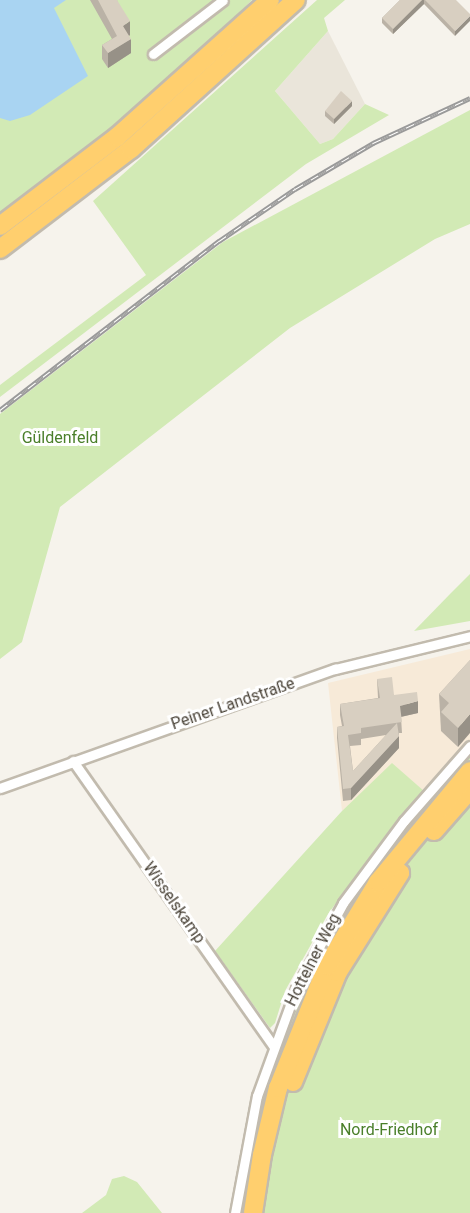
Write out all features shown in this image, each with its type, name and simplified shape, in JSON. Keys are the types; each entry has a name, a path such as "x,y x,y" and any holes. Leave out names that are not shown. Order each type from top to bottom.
{"highway":[{"path":"0,226 117,137 270,0"},
{"path":"0,249 131,149 296,0"},
{"path":"254,1213 262,1155 278,1088 327,966 378,882 470,771"},
{"path":"265,1213 291,1089 338,972 404,867 470,790"}],"street":[{"path":"153,54 223,0"},
{"name":"Peiner Landstraße","path":"0,788 335,669 470,636"},
{"name":"Hottelner Weg","path":"235,1213 245,1150 273,1046 296,989 343,903 404,821 470,746"},
{"name":"Wisselskamp","path":"73,761 273,1046"}],"shaded area":[{"path":"328,31 365,104 333,139 320,144 275,91"},
{"path":"470,649 470,740 424,791 392,764 342,811 328,683"}],"green space":[{"path":"0,0 252,0 172,83 0,217"},
{"path":"317,0 345,0 324,18 328,31 275,91 320,144 333,139 365,104 389,115 306,164 0,397 0,385 146,275 93,201"},
{"name":"Güldenfeld","path":"470,110 470,224 435,239 290,328 60,507 22,642 0,659 0,414 223,242"},
{"path":"470,574 470,621 414,631 451,593"},
{"name":"Nord-Friedhof","path":"470,750 470,1213 239,1213 262,1098 300,989 332,927 366,877 406,823"},
{"path":"392,763 424,791 400,816 328,914 285,991 275,1023 270,1028 215,951 342,811"},
{"path":"124,1176 137,1182 162,1213 82,1213 106,1195 112,1179"}],"water":[{"path":"0,0 66,0 54,8 88,76 30,115 10,121 0,118"}],"building":[{"path":"98,0 117,0 130,21 123,26 131,39 108,53 102,45 117,36"},
{"path":"400,0 422,0 393,29 382,18"},
{"path":"425,0 456,0 470,16 455,31"},
{"path":"341,91 352,101 334,119 325,111"},
{"path":"470,660 470,714 458,728 441,712 449,703 439,694"},
{"path":"392,677 394,695 417,692 418,701 400,706 402,722 361,728 361,733 348,735 353,771 397,723 399,736 351,788 343,789 337,727 344,726 340,704 380,698 377,679"}],"railway":[{"path":"0,410 219,241 295,189 373,143 470,98"}]}
